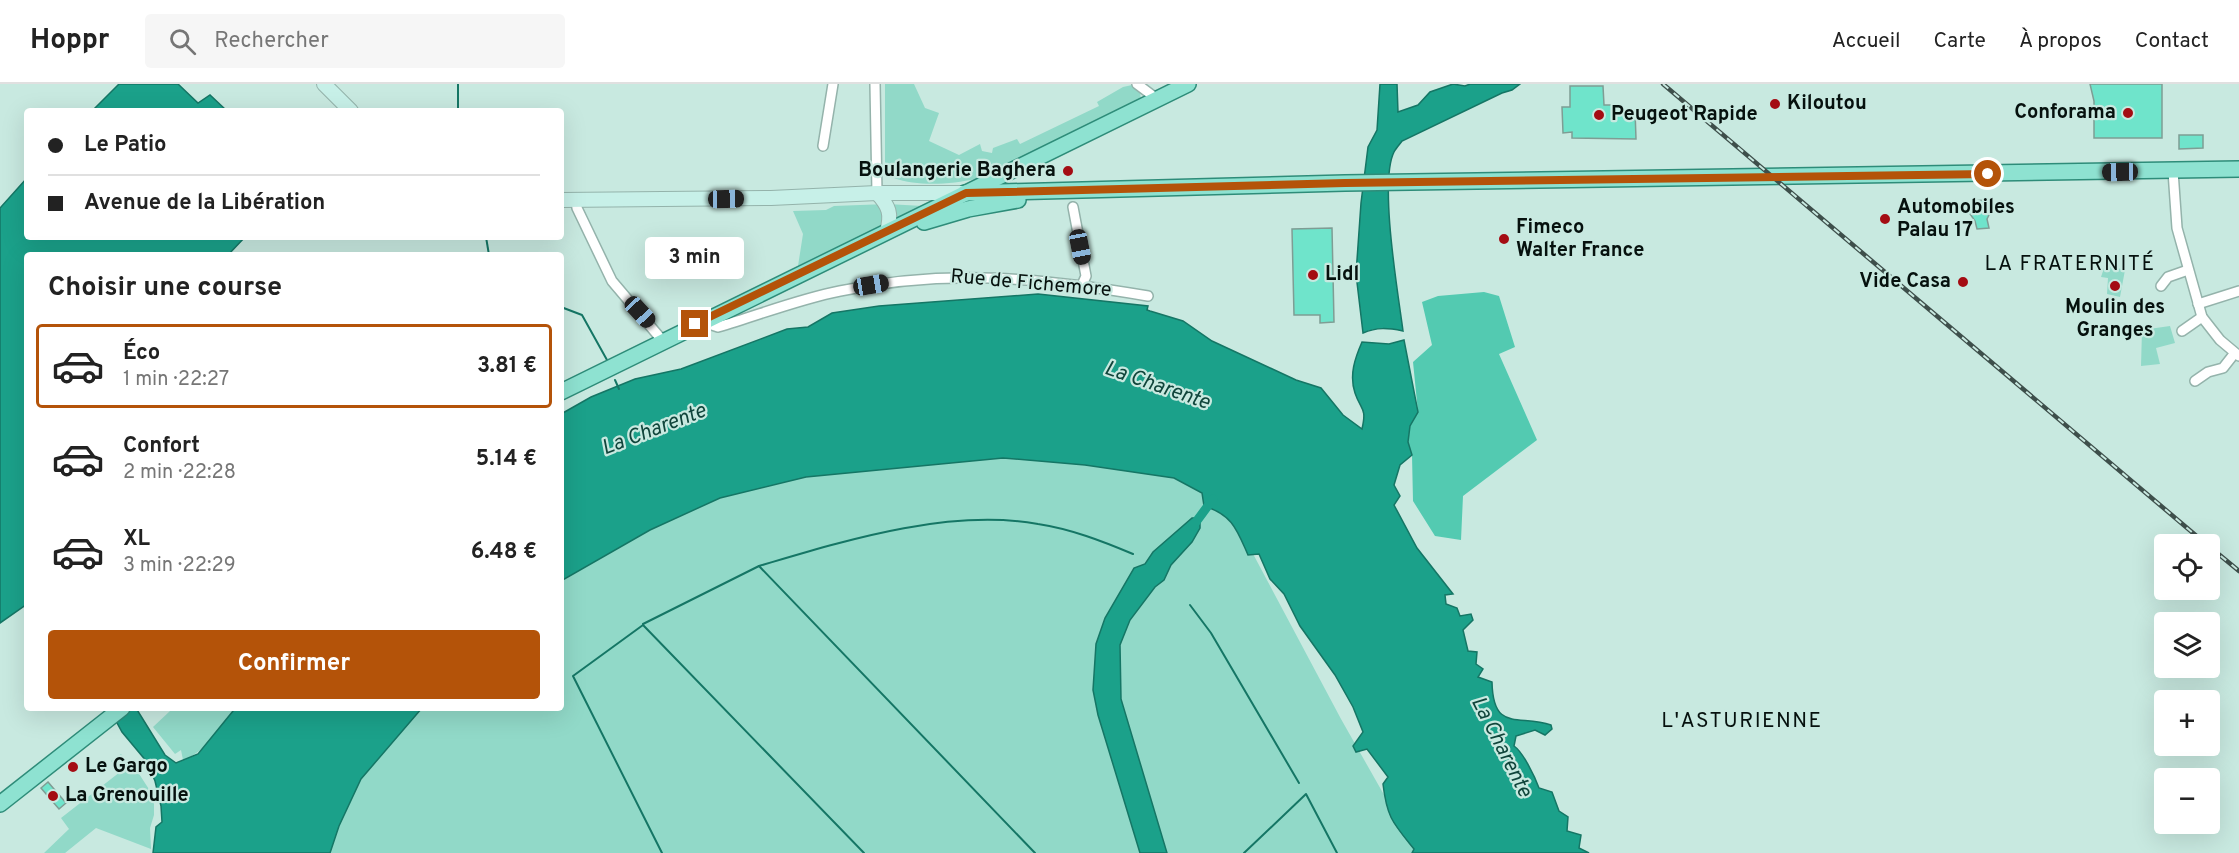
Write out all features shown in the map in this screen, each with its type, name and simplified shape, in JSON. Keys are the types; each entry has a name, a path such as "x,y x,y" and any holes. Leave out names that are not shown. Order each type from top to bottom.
{"main road":[{"path":"324,84 348,108"},
{"path":"564,390 662,340 1188,84"},
{"path":"1024,163 1024,180 1032,192"},
{"path":"564,200 771,198 877,193 1050,192 1400,182 2239,169"},
{"path":"865,242 936,217 1000,202 1029,199 1050,192"},
{"path":"877,193 890,211 891,217 887,231"},
{"path":"0,804 118,711"}],"street":[{"path":"823,146 833,84"},
{"path":"875,84 877,193"},
{"path":"1137,84 1157,99"},
{"path":"2174,171 2177,228 2202,317 2237,355 2223,369 2208,372 2195,381"},
{"path":"576,200 577,208 612,281 662,340"},
{"path":"1073,207 1086,276 1082,285"},
{"path":"2161,286 2168,277 2188,270"},
{"name":"Rue de Fichemore","path":"709,318 712,325 718,327 838,291 888,282 939,277 995,277 1082,285 1148,296"},
{"path":"2198,304 2239,291"},
{"path":"2182,331 2202,317"}],"shaded area":[{"path":"885,84 914,84 925,108 939,113 929,141 959,155 980,144 982,151 992,153 993,148 1017,139 1020,144 1099,106 1097,102 1123,87 1132,85 1140,90 1141,102 976,179 924,184 894,178 885,162"},
{"path":"887,204 923,206 798,266 803,234 793,211 826,210 834,206"},
{"path":"2105,265 2125,270 2120,297 2107,294 2108,278 2101,277"},
{"path":"1484,292 1499,296 1515,347 1499,354 1537,440 1463,496 1461,540 1435,536 1413,501 1412,455 1408,442 1410,426 1418,412 1413,362 1432,345 1422,302 1438,296"},
{"path":"2170,326 2175,343 2156,348 2160,364 2141,366 2142,330"},
{"path":"1004,424 1218,488 1341,719 1417,853 314,853 390,711 564,711 564,541 573,533"},
{"path":"170,711 233,711 205,746 183,760 181,750 175,754 153,727"},
{"path":"121,754 128,764 132,763 154,797 154,815 150,828 151,849 96,828 65,853 44,853 69,829 61,818 120,772 111,761"}],"water":[{"path":"119,84 178,84 198,103 210,95 224,108 95,108"},
{"path":"1380,84 1397,84 1398,112 1418,105 1430,92 1453,84 1465,86 1470,84 1520,84 1512,90 1402,141 1395,151 1390,167 1388,187 1389,212 1403,331 1383,329 1363,333 1356,274 1368,147 1377,130"},
{"path":"24,181 24,240 242,240 231,252 24,252 24,606 0,623 0,208"},
{"name":"La Charente","path":"1038,294 1148,306 1147,310 1183,321 1212,341 1296,380 1321,388 1343,415 1362,429 1364,413 1353,386 1353,373 1362,342 1389,344 1404,340 1418,412 1410,426 1408,442 1412,455 1400,465 1394,485 1400,496 1394,505 1417,548 1453,594 1445,595 1446,604 1457,608 1460,616 1471,614 1473,620 1463,630 1468,651 1477,652 1476,664 1483,669 1478,677 1492,682 1497,709 1510,719 1551,725 1552,729 1545,735 1535,730 1516,736 1514,746 1525,759 1539,788 1552,792 1559,811 1568,817 1567,831 1581,835 1579,848 1589,853 1412,853 1414,849 1389,813 1383,784 1388,777 1367,749 1356,752 1353,746 1363,732 1353,707 1335,675 1300,626 1284,594 1270,579 1259,554 1248,555 1233,524 1222,514 1204,506 1202,493 1174,478 1085,465 1003,458 806,477 720,498 650,530 564,579 564,412 591,397 635,379 681,369 787,329 808,327 832,313 879,306"},
{"path":"1192,518 1200,518 1200,528 1192,542 1171,565 1164,580 1155,587 1130,620 1120,645 1121,699 1167,853 1140,853 1098,715 1093,690 1096,644 1105,618 1134,568 1145,564 1153,552"},
{"path":"111,711 138,711 165,755 176,763 198,754 233,711 419,711 361,779 339,826 330,853 153,853 156,827 162,822 155,781 147,762 122,732"}],"building":[{"name":"Conforama","path":"2090,84 2162,84 2162,138 2094,138 2094,101"},
{"name":"Peugeot Rapide","path":"1570,86 1603,86 1604,105 1612,105 1612,110 1635,110 1636,139 1572,138 1572,132 1563,133 1562,107 1570,107"},
{"path":"2179,135 2203,135 2203,148 2179,149"},
{"path":"1985,200 1992,209 1987,219 1989,228 1977,229 1968,211 1973,201"},
{"name":"Lidl","path":"1332,228 1334,322 1320,323 1320,315 1294,315 1292,229"},
{"name":"La Grenouille","path":"48,782 66,803 59,809 41,788"}],"waterway":[{"path":"458,84 458,108"},
{"path":"486,240 488,252"},
{"path":"564,308 582,315 607,360"},
{"path":"615,380 619,389"},
{"path":"1193,526 1213,499"},
{"path":"759,566 897,530 968,520 1004,520 1050,526 1086,536 1133,554"},
{"path":"643,624 759,566 1035,853"},
{"path":"1190,605 1211,633 1299,783"},
{"path":"662,853 573,676 643,625 864,853"},
{"path":"1244,853 1306,794 1337,853"}],"railway":[{"path":"1663,84 2194,534"},
{"path":"2220,555 2239,571"}],"place":[{"name":"Kiloutou","path":"1775,104"},
{"name":"Conforama","path":"2128,113"},
{"name":"Peugeot Rapide","path":"1599,115"},
{"name":"Boulangerie Baghera","path":"1068,171"},
{"name":"Automobiles Palau 17","path":"1885,219"},
{"name":"Fimeco Walter France","path":"1504,239"},
{"name":"Lidl","path":"1313,275"},
{"name":"Vide Casa","path":"1963,282"},
{"name":"Moulin des Granges","path":"2115,286"},
{"name":"Le Gargo","path":"73,767"},
{"name":"La Grenouille","path":"53,796"}],"district":[{"name":"LA FRATERNITÉ","path":"2070,264"},
{"name":"L'ASTURIENNE","path":"1742,721"}],"route":[{"path":"695,324 966,193 1345,183 1988,174"}]}
